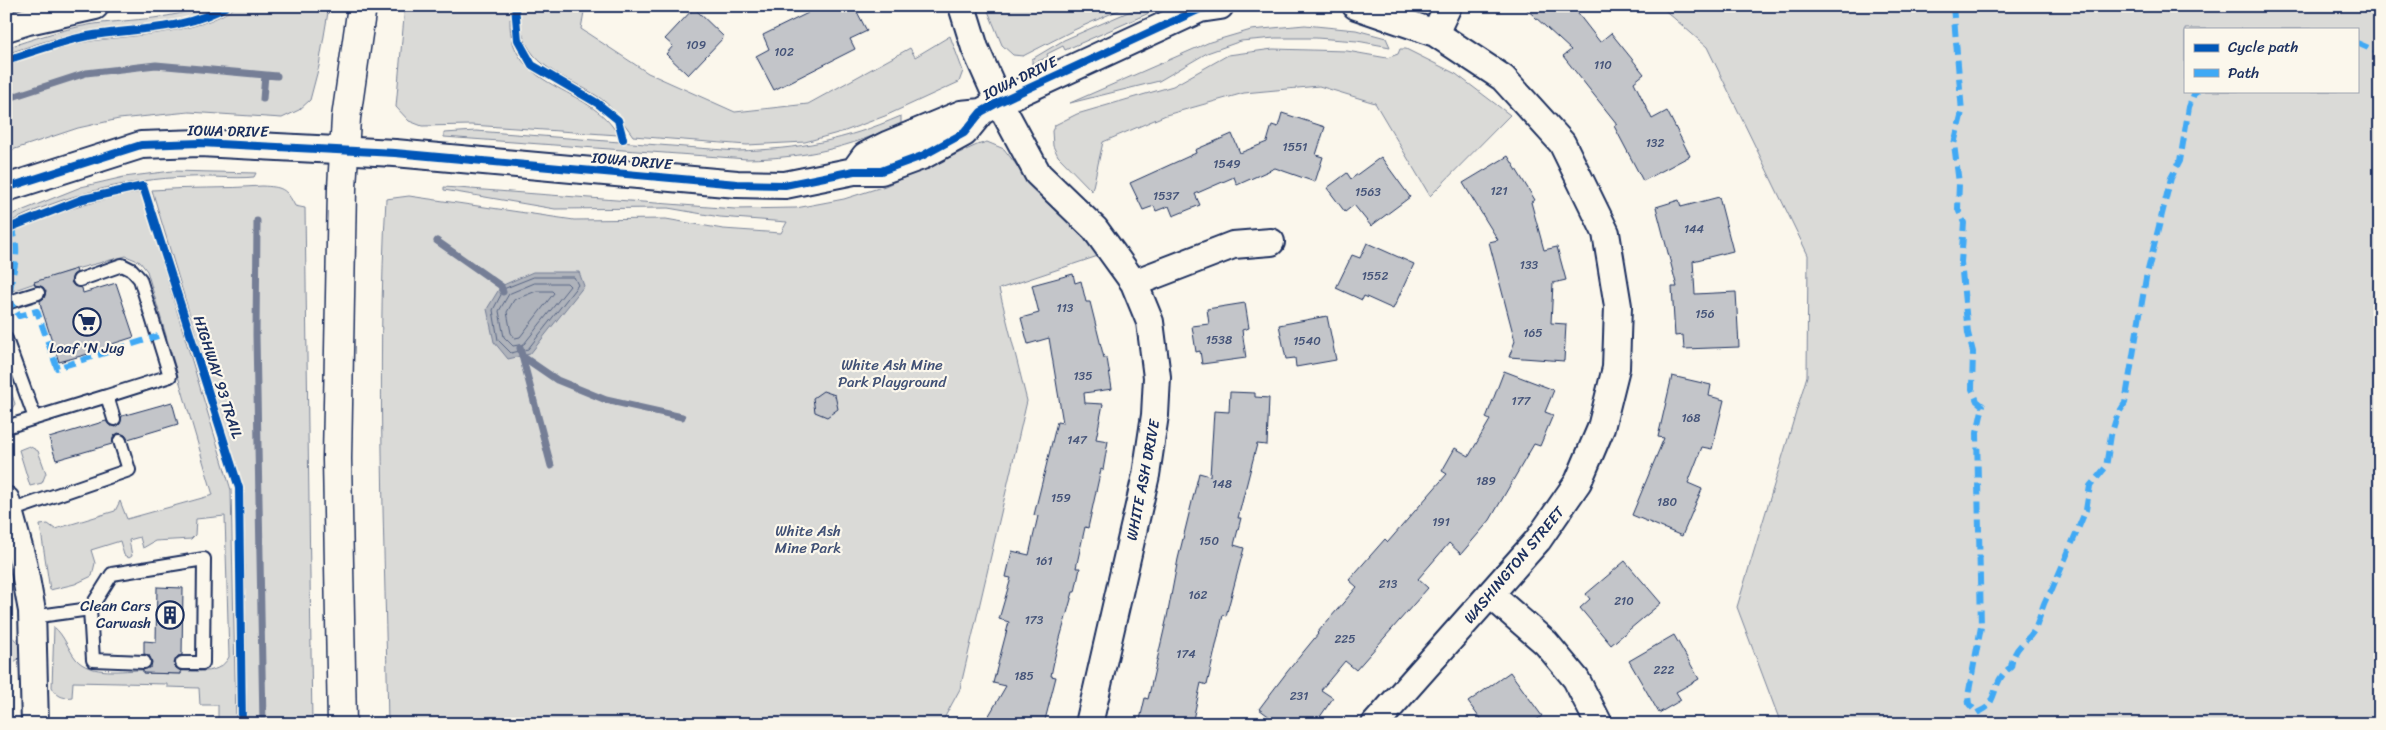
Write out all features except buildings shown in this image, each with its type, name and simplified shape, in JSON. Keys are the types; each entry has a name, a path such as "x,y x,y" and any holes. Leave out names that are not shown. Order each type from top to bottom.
{"highway":[{"path":"342,724 337,459 342,188 346,118 362,6"}],"street":[{"path":"6,28 28,21 95,6"},
{"name":"WHITE ASH DRIVE","path":"962,6 990,107 1038,174 1095,229 1134,284 1150,322 1157,377 1156,416 1146,475 1089,724"},
{"name":"IOWA DRIVE","path":"6,188 141,145 200,143 345,152 395,153 737,184 785,185 854,171 865,156 890,144 961,114 990,107 1200,9 1220,6"},
{"path":"1356,6 1435,33 1448,6"},
{"name":"WASHINGTON STREET","path":"1375,724 1538,540 1578,482 1601,428 1616,368 1618,306 1606,232 1562,143 1503,78 1435,33"},
{"path":"1134,284 1233,245 1271,242"},
{"path":"8,505 23,562 32,618 35,724"},
{"path":"1491,595 1546,643 1576,679 1599,724"}],"lane":[{"path":"6,427 170,376 140,278 132,270 122,265 79,280"},
{"path":"6,303 38,293"},
{"path":"6,339 35,418"},
{"path":"107,396 114,419"},
{"path":"8,505 129,470 120,441"},
{"path":"144,662 93,660 90,609 112,574 204,559 203,663 182,663"},
{"path":"32,618 90,609"}],"green space":[{"path":"202,6 217,6 202,13 171,22 88,31 6,54 6,48 67,29 160,17 189,11"},
{"path":"237,6 329,6 319,66 310,100 299,110 282,118 189,112 119,119 78,128 6,152 6,65 75,44 159,33 201,24"},
{"path":"405,6 585,6 581,29 648,73 735,112 808,104 910,48 915,57 950,36 963,71 959,82 885,116 845,131 805,142 747,145 633,136 610,106 539,60 530,50 523,37 520,21 510,19 513,43 522,60 536,74 589,105 605,118 618,135 471,125 422,126 409,121 396,107"},
{"path":"986,6 1128,6 1074,30 1023,56 1013,55 1002,45"},
{"path":"1142,6 1165,6 1065,50 1063,46 1047,54 1048,57 1032,64 1032,59 1064,40"},
{"path":"1660,6 2380,6 2380,724 1781,724 1737,607 1807,376 1808,255 1707,47"},
{"path":"1305,25 1356,30 1386,38 1390,47 1357,41 1316,38 1275,38 1241,41 1207,53 1159,81 1070,103 1210,42 1251,30"},
{"path":"1273,49 1347,51 1387,58 1398,54 1400,49 1406,49 1456,74 1510,115 1430,196 1375,103 1319,86 1244,93 1166,115 1103,142 1092,191 1058,156 1053,146 1052,131 1055,125 1077,114 1173,86 1228,55"},
{"path":"901,116 901,124 844,145 807,154 747,159 444,137 444,133 476,131 737,151 760,150 801,146 840,138"},
{"path":"987,142 1004,149 1041,197 1079,233 1098,256 999,289 1027,401 960,689 941,724 388,724 381,396 386,199 409,196 574,220 666,219 723,229 781,233 787,222 720,217 668,208 555,209 444,190 444,187 735,209 796,208 844,199 885,186"},
{"path":"172,171 256,173 254,177 165,178 118,185 72,197 6,224 6,217 81,187 124,177"},
{"path":"262,186 283,190 289,195 295,206 305,208 312,724 247,724 244,494 152,190"},
{"path":"141,192 231,490 236,724 218,724 218,705 200,705 199,688 167,687 167,684 73,682 72,697 65,698 58,695 52,687 54,627 61,634 76,659 90,668 98,670 143,670 144,673 181,674 181,671 208,671 220,667 229,657 225,516 196,519 195,535 191,539 155,541 143,548 140,537 129,540 132,556 129,558 124,555 120,541 91,550 95,563 92,576 75,584 50,590 40,525 48,524 55,529 115,511 120,501 127,519 213,495 147,271 140,262 126,256 76,269 6,293 6,235 22,227 72,209 106,199"},
{"path":"6,376 15,404 10,411 6,412"},
{"path":"29,446 38,451 46,473 42,483 30,486 19,450"},
{"path":"6,634 17,642 22,656 6,668"}],"water":[{"path":"533,272 579,272 584,286 530,354 508,359 494,342 487,309 501,286"}],"waterway":[{"path":"6,99 86,73 156,65 277,76"},
{"path":"263,99 265,75"},
{"path":"257,221 256,335 263,724"},
{"path":"437,241 501,286 503,292"},
{"path":"520,348 551,466"},
{"path":"522,356 557,380 606,400 682,417"}],"marked path":[{"path":"1953,6 1962,112 1954,144 1959,183 1958,209 1964,223 1961,262 1968,333 1973,352 1972,389 1977,401 1983,406 1977,433 1981,627 1968,696 1969,704 1977,713 1988,706 1999,681 2011,667 2015,653 2033,633 2044,603 2052,590 2086,510 2090,486 2106,467 2111,435 2117,416 2125,403 2146,278 2171,178 2180,161 2189,107 2197,92"},
{"path":"2358,43 2380,53"},
{"path":"11,226 16,245 16,254 9,299 19,316 37,311 57,368 158,336"}],"cycle path":[{"path":"6,60 78,38 159,27 194,20 227,6"},
{"path":"515,6 518,40 532,65 597,103 618,120 623,139"},
{"path":"6,188 141,145 200,143 395,153 737,184 785,185 854,171 881,171 922,156 964,133 981,112 999,102 1200,9 1220,6"},
{"name":"HIGHWAY 93 TRAIL","path":"6,229 83,199 143,186 239,488 242,724"}],"place":[{"name":"Loaf 'N Jug","path":"87,322"},
{"name":"Clean Cars Carwash","path":"170,615"}],"park label":[{"name":"White Ash Mine Park Playground","path":"892,374"},
{"name":"White Ash Mine Park","path":"808,540"}]}
